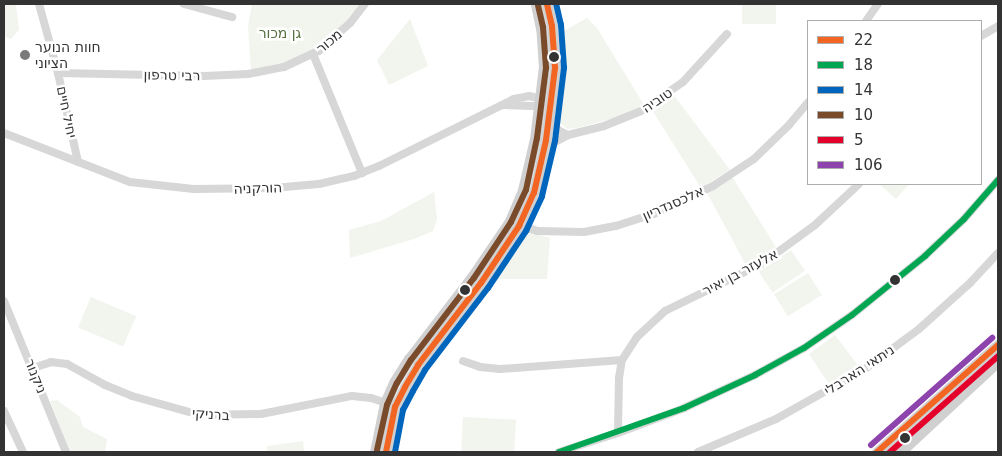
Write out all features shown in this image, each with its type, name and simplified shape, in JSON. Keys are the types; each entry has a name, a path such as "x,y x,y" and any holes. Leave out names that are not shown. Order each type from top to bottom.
{"street":[{"name":"יחיל חיים","path":"39,4 58,73 78,162"},
{"path":"184,4 232,17"},
{"name":"מכור","path":"284,67 313,54 333,40 365,4"},
{"path":"536,4 544,48 543,103 556,128 568,135"},
{"path":"386,452 397,403 418,365 481,283 514,223 543,103 555,68 555,47 547,4"},
{"path":"867,20 878,4"},
{"path":"982,35 998,26"},
{"name":"טוביה","path":"544,148 568,135 611,124 648,107 683,82 727,34"},
{"path":"313,54 362,173"},
{"name":"רבי טרפון","path":"58,73 204,76 248,74 284,67"},
{"name":"הורקניה","path":"4,134 130,182 194,189 273,188 318,184 362,173 519,97 543,103"},
{"name":"אלכסנדריון","path":"514,223 538,232 584,232 616,226 679,204 713,186 754,159 789,125 807,103"},
{"path":"375,452 385,404 409,359 514,223 534,193 549,116"},
{"path":"559,452 573,450 709,396 777,363 822,336 925,256 964,220 998,180"},
{"name":"אלעזר בן יאיר","path":"618,433 617,395 622,360 637,337 665,311 763,263 815,225 858,185"},
{"name":"ניתאי הארבלי","path":"698,452 776,419 865,369 919,329 970,283 998,253"},
{"name":"ניקנור","path":"4,300 66,452"},
{"path":"877,452 998,345"},
{"path":"463,361 480,367 500,369 622,360"},
{"path":"900,452 998,361"},
{"name":"ברניקי","path":"33,368 51,362 67,364 105,385 132,396 200,415 261,414 352,396 371,398 385,404 397,403"},
{"path":"4,411 23,452"}],"green space":[{"path":"4,4 16,4 19,30 11,39 4,37"},
{"name":"גן מכור","path":"252,4 361,4 325,43 295,60 271,67 251,70 248,26"},
{"path":"742,4 776,4 776,24 742,24"},
{"path":"587,18 597,28 644,105 615,118 567,129 559,122 556,114 560,33"},
{"path":"410,19 428,66 389,85 377,60"},
{"path":"673,94 730,170 701,188 652,110"},
{"path":"731,175 777,249 747,267 706,191"},
{"path":"880,185 908,185 896,199"},
{"path":"434,192 437,219 433,231 414,239 350,258 349,230 381,221"},
{"path":"525,231 550,238 547,279 490,279"},
{"path":"791,250 805,271 773,293 759,272"},
{"path":"808,273 822,295 788,316 774,294"},
{"path":"91,297 136,316 123,347 78,327"},
{"path":"835,335 860,368 830,386 809,354"},
{"path":"57,400 80,417 83,427 107,439 105,452 70,452 50,401"},
{"path":"463,417 516,420 514,452 461,452"},
{"path":"303,441 304,452 267,452 267,446"}],"transit line":[{"name":"22","path":"386,452 395,407 405,387 418,365 481,283 519,226 534,193 546,140 555,68 552,26 547,4"},
{"name":"14","path":"395,452 403,410 425,370 488,288 526,231 542,196 555,141 564,68 561,25 556,4"},
{"name":"10","path":"377,450 387,405 397,383 411,360 474,278 511,222 526,190 537,138 546,68 543,27 538,6"},
{"name":"18","path":"559,452 684,408 755,375 804,348 852,315 925,256 964,219 998,180"},
{"name":"106","path":"871,445 992,338"},
{"name":"22","path":"877,452 998,345"},
{"name":"5","path":"890,452 998,356"}],"place":[{"name":"חוות הנוער הציוני","path":"25,55"}]}
